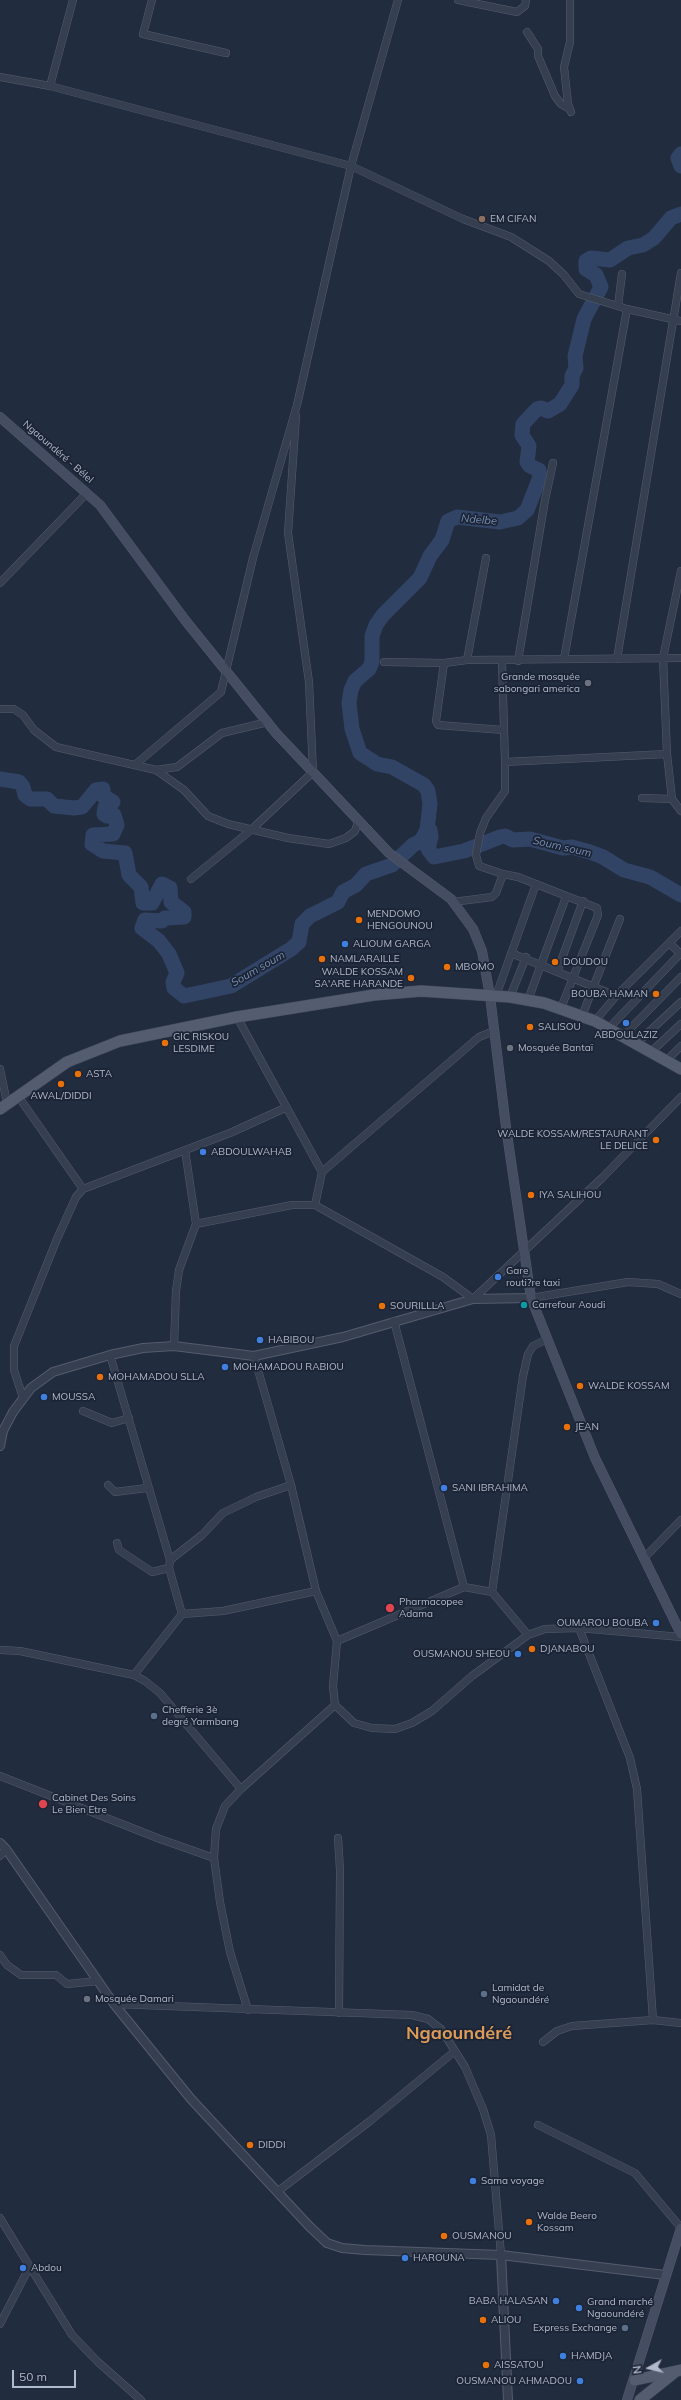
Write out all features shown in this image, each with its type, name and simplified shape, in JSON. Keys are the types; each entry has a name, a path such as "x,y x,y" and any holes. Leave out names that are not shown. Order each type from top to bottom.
{"main road":[{"name":"Ngaoundéré - Bélel","path":"0,417 100,505 227,673 268,722 358,822 389,853 453,902 473,929 482,951 493,996 494,1031 523,1250 531,1298 595,1458 681,1636"},
{"path":"4,1106 67,1062 120,1041 237,1017 382,994 421,991 510,997 561,1008 609,1028 681,1069"},
{"path":"627,2400 635,2380 664,2275 681,2228"},
{"path":"635,2380 679,2370"},
{"path":"640,2400 679,2370"}],"street":[{"path":"50,86 74,0"},
{"path":"152,0 143,34 226,52"},
{"path":"136,764 222,692 253,558 297,405 351,166 398,0"},
{"path":"458,0 517,12 525,6 526,0"},
{"path":"527,32 538,49 538,56 555,96 561,104 570,110 564,67 570,38 570,0"},
{"path":"0,77 50,86 351,166 463,219 511,237 549,261 564,275 579,294 587,298 681,321"},
{"path":"617,659 672,319 681,273"},
{"path":"618,306 622,274"},
{"path":"564,659 627,309"},
{"path":"191,879 251,830 313,772 309,682 288,533 297,405"},
{"path":"518,661 540,523 553,463"},
{"path":"0,583 87,493"},
{"path":"467,660 486,558"},
{"path":"681,571 663,658 667,754 672,799 681,811"},
{"path":"384,662 444,663 467,660 518,661 681,658"},
{"path":"502,661 505,791 486,818 476,852 479,866 536,884 566,897 583,901 597,908 599,912 574,979 561,1008"},
{"path":"444,663 436,721 438,724 503,730"},
{"path":"0,709 14,709 23,715 34,730 56,746 121,763 136,764 156,770 184,790 208,816 251,830 328,844 346,838 355,831 358,822"},
{"path":"156,770 177,767 222,733 268,722"},
{"path":"505,762 667,754"},
{"path":"642,798 672,799"},
{"path":"453,902 492,897 496,893 503,874"},
{"path":"493,996 511,953 536,884"},
{"path":"528,1000 566,897"},
{"path":"557,972 583,901"},
{"path":"582,1016 620,919"},
{"path":"595,1021 616,996 681,930"},
{"path":"609,1028 681,954 669,943"},
{"path":"511,953 526,957 557,972 616,996"},
{"path":"510,997 526,957"},
{"path":"623,1036 681,977"},
{"path":"637,1044 681,1002"},
{"path":"237,1017 285,1108 322,1172"},
{"path":"651,1052 681,1024"},
{"path":"314,1205 322,1172 479,1037 494,1031"},
{"path":"667,1060 681,1046"},
{"path":"0,1069 4,1106"},
{"path":"18,1096 83,1189"},
{"path":"473,1299 523,1250 602,1178 681,1097"},
{"path":"22,1398 14,1370 14,1346 57,1239 76,1197 83,1189 230,1133 285,1108"},
{"path":"174,1346 176,1291 179,1270 196,1224 185,1150"},
{"path":"196,1224 292,1205 314,1205 443,1278 473,1299"},
{"path":"0,1446 1,1428 31,1388 53,1372 110,1355 143,1348 174,1346 254,1356 342,1336 473,1299 531,1298 628,1282 658,1284 681,1294"},
{"path":"394,1321 464,1588"},
{"path":"492,1592 523,1376 528,1354 532,1346 547,1339"},
{"path":"110,1355 129,1418 147,1488 170,1560 169,1568 182,1614"},
{"path":"254,1356 292,1485 316,1591 337,1641 333,1686 335,1706 354,1723 372,1728 395,1729 412,1723 432,1711 472,1676 528,1635 545,1629 579,1628 681,1636"},
{"path":"83,1411 112,1423 129,1418"},
{"path":"108,1485 115,1492 147,1488"},
{"path":"170,1560 202,1536 222,1513 256,1497 292,1485"},
{"path":"644,1558 681,1520"},
{"path":"117,1543 119,1550 152,1572 169,1568"},
{"path":"337,1641 464,1588 492,1592 528,1635"},
{"path":"134,1675 182,1614 223,1611 316,1591"},
{"path":"579,1628 630,1758 637,1790 653,2020"},
{"path":"0,1650 20,1651 134,1675 160,1694 241,1789"},
{"path":"248,2010 230,1952 220,1902 214,1858 218,1824 225,1806 241,1789 335,1706"},
{"path":"0,1776 160,1839 214,1858"},
{"path":"338,1838 340,1870 339,2013"},
{"path":"0,1843 114,2004 191,2099 277,2192 327,2243 342,2248 501,2255 664,2275"},
{"path":"0,1856 6,1850"},
{"path":"0,1955 7,1965 21,1975 56,1975 67,1984 98,1981"},
{"path":"114,2004 412,2015 428,2020 441,2029 465,2067 483,2109 491,2135 501,2255 508,2400"},
{"path":"543,2042 557,2031 572,2026 653,2020 681,2023"},
{"path":"277,2192 370,2121 455,2051"},
{"path":"538,2125 635,2173 681,2228"},
{"path":"0,2218 72,2335 98,2362 141,2400"},
{"path":"0,2324 30,2266"}],"waterway":[{"name":"Ndelbe","path":"681,154 678,158 681,166"},
{"name":"Ndelbe","path":"427,830 430,804 428,791 424,785 392,767 377,764 360,753 352,729 349,703 351,690 355,681 369,669 372,662 372,636 376,625 383,615 420,578 430,556 442,540 448,521 457,517 500,522 518,518 527,510 540,477 539,470 530,466 527,462 529,446 522,435 523,424 537,409 541,408 548,411 560,404 572,385 572,376 576,368 575,356 584,319 601,287 596,275 586,269 586,261 591,258 610,260 628,248 643,245 654,238 671,218 681,214"},
{"name":"Soum soum","path":"0,779 19,782 23,787 25,795 30,799 47,799 54,806 74,808 82,807 96,790 103,789 103,796 113,802 105,807 104,814 107,816 114,815 117,825 113,834 93,835 92,844 103,851 125,853 129,875 141,887 143,903 152,903 162,884 170,888 171,902 184,912 184,917 165,918 162,921 145,920 142,928 159,941 169,954 177,973 173,982 174,988 184,996 231,986 291,949 299,942 302,924 310,916 338,902 343,892 356,885 366,874 392,865 413,845 421,841 427,830 430,830 431,837 428,849 434,857 464,851 505,836 513,840 530,839 563,848 572,847 590,852 603,857 624,870 650,877 681,895"}],"place":[{"name":"EM CIFAN","path":"482,219"},
{"name":"Grande mosquée sabongari america","path":"588,683"},
{"name":"MENDOMO HENGOUNOU","path":"359,920"},
{"name":"ALIOUM GARGA","path":"345,944"},
{"name":"NAMLARAILLE","path":"322,959"},
{"name":"DOUDOU","path":"555,962"},
{"name":"MBOMO","path":"447,967"},
{"name":"WALDE KOSSAM SA'ARE HARANDE","path":"411,978"},
{"name":"BOUBA HAMAN","path":"656,994"},
{"name":"ABDOULAZIZ","path":"626,1023"},
{"name":"SALISOU","path":"530,1027"},
{"name":"GIC RISKOU LESDIME","path":"165,1043"},
{"name":"Mosquée Bantaï","path":"510,1048"},
{"name":"ASTA","path":"78,1074"},
{"name":"AWAL/DIDDI","path":"61,1084"},
{"name":"WALDE KOSSAM/RESTAURANT LE DELICE","path":"656,1140"},
{"name":"ABDOULWAHAB","path":"203,1152"},
{"name":"IYA SALIHOU","path":"531,1195"},
{"name":"Gare routi?re taxi","path":"498,1277"},
{"name":"Carrefour Aoudi","path":"524,1305"},
{"name":"SOURILLLA","path":"382,1306"},
{"name":"HABIBOU","path":"260,1340"},
{"name":"MOHAMADOU RABIOU","path":"225,1367"},
{"name":"MOHAMADOU SLLA","path":"100,1377"},
{"name":"WALDE KOSSAM","path":"580,1386"},
{"name":"MOUSSA","path":"44,1397"},
{"name":"JEAN","path":"567,1427"},
{"name":"SANI IBRAHIMA","path":"444,1488"},
{"name":"Pharmacopee Adama","path":"390,1608"},
{"name":"OUMAROU BOUBA","path":"656,1623"},
{"name":"DJANABOU","path":"532,1649"},
{"name":"OUSMANOU SHEOU","path":"518,1654"},
{"name":"Chefferie 3è degré Yarmbang","path":"154,1716"},
{"name":"Cabinet Des Soins Le Bien Etre","path":"43,1804"},
{"name":"Lamidat de Ngaoundéré","path":"484,1994"},
{"name":"Mosquée Damari","path":"87,1999"},
{"name":"DIDDI","path":"250,2145"},
{"name":"Sama voyage","path":"473,2181"},
{"name":"Walde Beero Kossam","path":"529,2222"},
{"name":"OUSMANOU","path":"444,2236"},
{"name":"HAROUNA","path":"405,2258"},
{"name":"Abdou","path":"23,2268"},
{"name":"BABA HALASAN","path":"556,2301"},
{"name":"Grand marché Ngaoundéré","path":"579,2308"},
{"name":"ALIOU","path":"483,2320"},
{"name":"Express Exchange","path":"625,2328"},
{"name":"HAMDJA","path":"563,2356"},
{"name":"AISSATOU","path":"486,2365"},
{"name":"OUSMANOU AHMADOU","path":"580,2381"}],"district":[{"name":"Ngaoundéré","path":"459,2034"}]}
